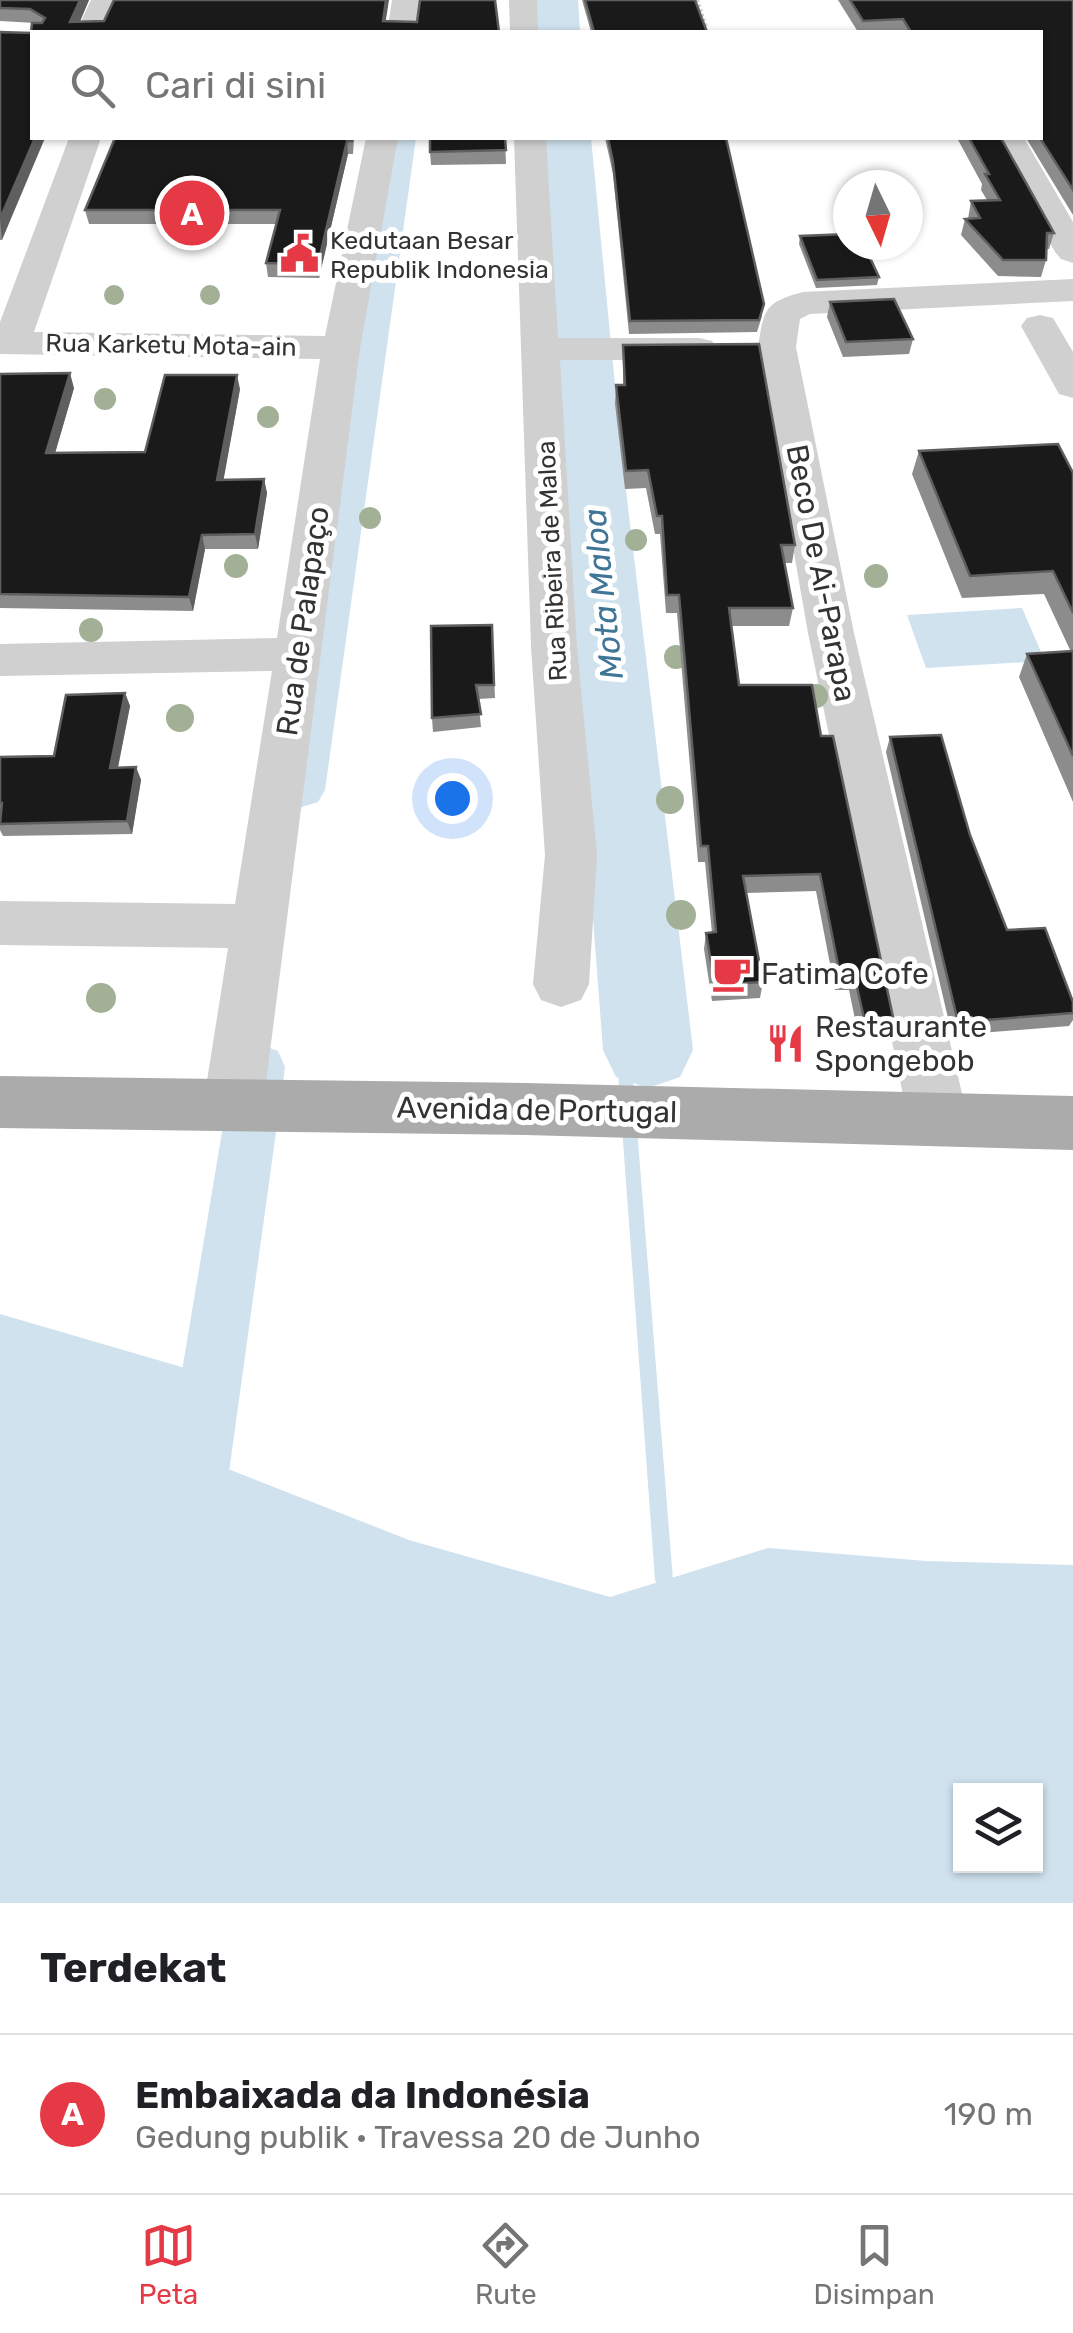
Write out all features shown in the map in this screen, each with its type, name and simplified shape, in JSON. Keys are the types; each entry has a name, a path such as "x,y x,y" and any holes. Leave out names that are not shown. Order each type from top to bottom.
{"main road":[{"name":"Avenida de Portugal","path":"0,1102 694,1112 1073,1123"}],"street":[{"path":"91,30 105,0"},
{"path":"402,30 406,0"},
{"path":"522,0 524,30"},
{"path":"6,343 83,140"},
{"name":"Rua de Palapaço","path":"233,1106 342,348 382,140"},
{"name":"Rua Ribeira de Maloa","path":"530,140 554,647 571,855 561,984"},
{"path":"1009,140 1073,252"},
{"path":"542,349 777,347 782,314 803,303 1073,290"},
{"path":"1040,326 1073,386"},
{"name":"Rua Karketu Mota-ain","path":"6,343 342,348"},
{"name":"Beco De Ai-Parapa","path":"777,347 830,634 892,898 938,1119"},
{"path":"0,660 300,654"},
{"path":"0,923 259,926"}],"path":[{"path":"697,0 706,27"}],"water":[{"path":"1022,608 1045,661 926,668 907,615"},
{"path":"0,1314 209,1375 197,1472 228,1469 409,1540 610,1597 768,1548 926,1561 1073,1565 1073,1903 0,1903"}],"building":[{"path":"0,0 80,0 70,22 104,21 114,0 386,0 383,21 417,22 420,0 495,0 499,30 31,30 32,23 42,23 45,18 30,9 0,8"},
{"path":"585,0 695,0 706,30 593,30"},
{"path":"850,0 1073,0 1073,190 1041,140 1043,30 910,30 903,19 863,21"},
{"path":"0,32 30,33 30,140 34,140 0,219"},
{"path":"114,140 352,140 347,141 318,264 266,263 280,210 85,210"},
{"path":"430,140 505,140 506,150 430,152"},
{"path":"608,140 726,140 764,304 759,320 630,321"},
{"path":"970,140 1002,140 1054,233 1047,233 1046,260 1003,260 965,219 980,218 971,201 1000,200 985,174 989,174"},
{"path":"833,235 833,260 871,260 879,277 817,280 800,236"},
{"path":"894,299 913,339 846,342 830,302"},
{"path":"759,344 795,545 781,545 793,608 729,608 739,685 812,685 821,736 833,736 893,1017 864,1018 854,974 840,975 820,874 743,876 763,982 715,985 706,933 716,932 708,846 701,846 679,595 667,595 662,516 657,516 648,470 626,471 616,385 625,385 623,345"},
{"path":"70,373 46,453 145,452 165,375 237,375 217,480 264,479 255,534 202,535 189,597 0,594 0,374"},
{"path":"1058,444 1073,473 1073,613 1053,571 970,576 919,451"},
{"path":"492,625 494,685 476,685 481,714 432,718 431,626"},
{"path":"1073,651 1073,756 1027,654"},
{"path":"125,693 110,768 136,767 127,821 0,824 0,757 54,756 66,695"},
{"path":"941,735 970,835 1007,930 1045,928 1073,1002 1073,1013 974,1021 972,1017 957,1018 890,737"}],"waterway":[{"path":"544,0 546,30"},
{"name":"Mota Maloa","path":"556,0 558,30"},
{"path":"302,790 402,140"},
{"path":"554,140 664,1580"},
{"name":"Mota Maloa","path":"566,140 590,457 648,1050"},
{"path":"197,1472 259,1067"}],"place":[{"name":"Embaixada da Indonésia","path":"192,213"},
{"name":"Kedutaan Besar Republik Indonesia","path":"300,254"},
{"name":"Fatima Cofe","path":"731,974"},
{"name":"Restaurante Spongebob","path":"785,1044"}]}
